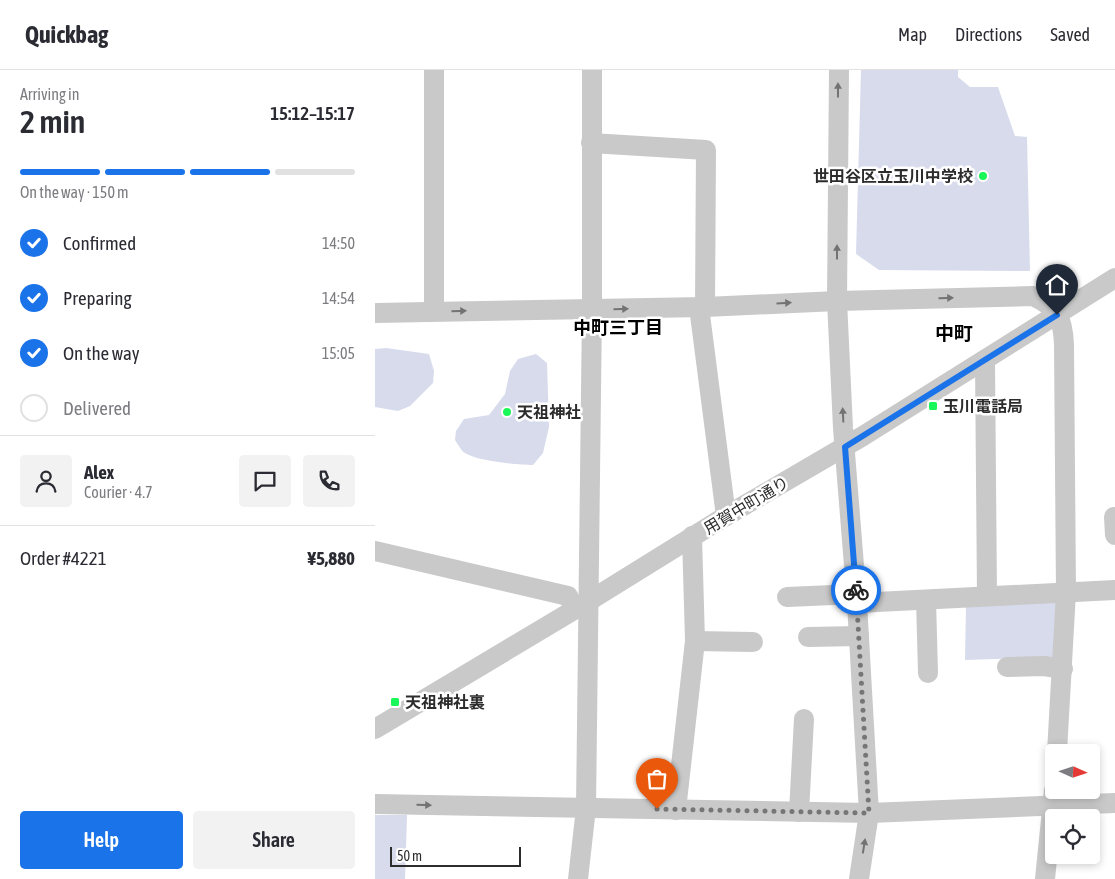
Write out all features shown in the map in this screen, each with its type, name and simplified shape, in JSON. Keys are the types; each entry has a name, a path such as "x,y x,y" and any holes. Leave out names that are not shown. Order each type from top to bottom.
{"street":[{"path":"434,70 434,311"},
{"path":"577,879 586,808 582,605 592,309 592,70"},
{"path":"839,70 837,300 869,813 859,879"},
{"path":"591,143 706,150 702,307 726,516"},
{"name":"用賀中町通り","path":"375,728 582,605 692,536 845,447 1115,278"},
{"path":"375,313 702,307 837,300 1033,296 1048,304 1057,315 1063,330 1064,345 1066,592 1058,744"},
{"path":"985,361 987,596"},
{"path":"1114,517 1115,534"},
{"path":"676,810 695,641 692,536"},
{"path":"375,551 568,596 582,605"},
{"path":"787,598 926,600 1115,590"},
{"path":"926,600 928,673"},
{"path":"809,638 859,636"},
{"path":"695,641 753,642"},
{"path":"1007,667 1044,666 1063,669"},
{"path":"799,812 804,719"},
{"path":"375,804 869,813 1045,799"},
{"path":"1045,879 1054,799"},
{"path":"1066,799 1115,803"}],"shaded area":[{"path":"861,70 958,70 958,77 970,87 998,87 1015,136 1027,137 1030,271 879,270 856,254"},
{"path":"386,348 429,354 434,371 433,383 410,406 398,411 375,407 375,349"},
{"path":"536,354 547,363 549,427 543,453 533,465 488,460 471,456 464,452 455,440 456,431 464,419 489,415 505,394 510,371 518,359"},
{"path":"1056,602 1055,657 965,660 966,606"},
{"path":"375,815 407,815 405,879 375,879"}],"way so far":[{"path":"657,809 869,813 856,590"}],"place":[{"name":"世田谷区立玉川中学校","path":"983,176"},
{"name":"玉川電話局","path":"933,406"},
{"name":"天祖神社","path":"507,412"},
{"name":"天祖神社裏","path":"395,702"}],"district":[{"name":"中町三丁目","path":"618,328"},
{"name":"中町","path":"954,333"}],"route":[{"path":"856,590 845,447 1057,315"}]}
